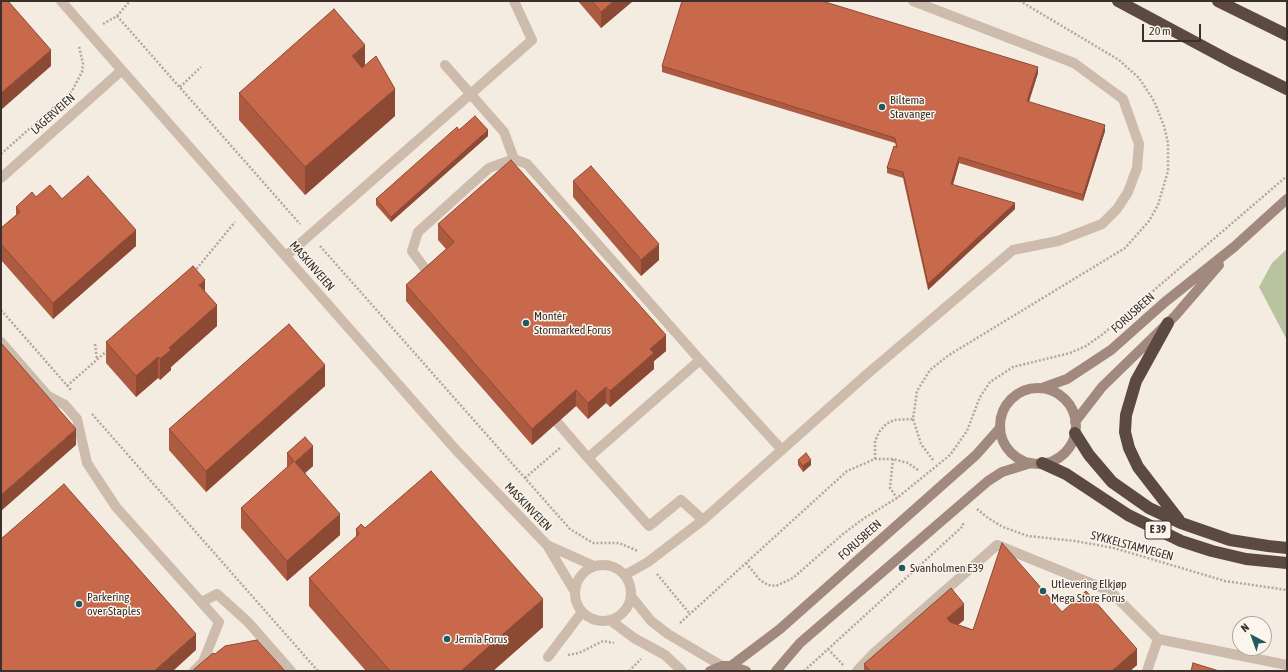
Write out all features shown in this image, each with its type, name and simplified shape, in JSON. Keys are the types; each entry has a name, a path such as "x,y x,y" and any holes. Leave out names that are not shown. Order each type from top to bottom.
{"highway":[{"path":"1118,1 1232,62 1287,89"},
{"path":"1218,1 1287,35"},
{"name":"E 39","path":"1168,323 1136,381 1126,415 1126,432 1128,448 1138,467 1181,523"},
{"name":"E 39","path":"1075,428 1089,455 1112,482 1148,508 1181,523 1230,540 1287,548"},
{"name":"E 39","path":"1036,463 1066,474 1128,515 1181,541 1212,551 1246,559 1287,563"}],"main road":[{"name":"FORUSBEEN","path":"1042,388 1067,379 1106,354 1165,302 1234,247 1287,200"},
{"name":"FORUSBEEN","path":"1075,428 1102,387 1168,323 1234,247"},
{"path":"776,671 800,642 988,481 1002,472 1054,460 1063,453 1071,444 1075,428 1073,412 1068,403 1052,391 1042,388 1031,388 1020,392 1011,399 1002,413 1000,428 1006,447 1021,460 1036,463"},
{"name":"FORUSBEEN","path":"710,671 727,666 786,624 976,455 1000,428"},
{"path":"727,666 746,671"}],"street":[{"name":"MASKINVEIEN","path":"61,1 456,450 547,545 575,592"},
{"path":"286,256 532,40 514,1"},
{"path":"625,575 648,562 703,520 866,375 1013,250 1058,240 1102,224 1117,209 1128,192 1137,168 1139,144 1123,99 1074,63 913,1"},
{"path":"445,64 504,132 514,159"},
{"name":"LAGERVEIEN","path":"1,178 122,70"},
{"path":"432,278 412,251 418,232 489,168 514,159 527,164 700,360 782,450"},
{"path":"1,342 48,396 65,405 77,419 87,463 116,507 219,622 203,662 194,671"},
{"path":"588,458 700,360"},
{"path":"557,422 649,526 681,500 703,520"},
{"name":"MASKINVEIEN","path":"547,545 594,566"},
{"path":"857,671 874,653 997,545 1110,591 1158,639 1287,665"},
{"path":"631,596 624,611 610,620 595,620 582,612 578,606 575,592 580,576 594,566 611,565 625,575 629,581 631,596 651,621 668,634 727,666"},
{"path":"202,602 217,594 248,622 291,671"},
{"path":"548,658 582,612"},
{"path":"610,620 634,638 665,655 682,671"},
{"path":"1147,671 1158,639"}],"path":[{"path":"103,24 117,16 130,1"},
{"path":"117,16 570,529 593,543 619,543 635,548 642,555"},
{"path":"1,154 72,91 82,72 83,64 79,46"},
{"path":"180,87 201,67"},
{"path":"746,563 760,580 768,585 776,586 785,583 863,519 897,498 950,455 967,431 980,397 990,382 1013,366 1070,353 1086,346 1287,176"},
{"path":"191,276 236,221"},
{"path":"1,310 76,396"},
{"path":"95,344 97,360"},
{"path":"67,386 113,345"},
{"path":"90,412 318,671"},
{"path":"875,459 875,442 879,432 886,424 894,420 913,419"},
{"path":"525,478 571,438"},
{"path":"679,624 847,471 875,459 894,459 908,463 918,470"},
{"path":"894,459 890,488 897,498"},
{"name":"SYKKELSTAMVEGEN","path":"977,509 1003,527 1028,536 1075,541 1114,548 1225,581 1287,590"},
{"path":"804,671 963,526 962,521"},
{"path":"657,574 690,614"},
{"path":"548,658 579,653 603,641 618,644"},
{"path":"828,649 848,671"},
{"path":"629,671 643,657 638,654"}],"green space":[{"path":"1287,249 1287,340 1259,287 1272,263"}],"building":[{"path":"1,1 8,1 51,50 1,93"},
{"path":"592,1 614,1 601,12"},
{"path":"682,1 822,1 1038,67 1027,101 1105,125 1083,195 959,157 951,184 1015,203 928,284 903,172 887,168 894,146 897,147 895,138 662,66"},
{"path":"334,9 365,45 352,56 362,68 376,56 395,89 305,167 239,93"},
{"path":"475,116 488,130 391,217 376,199 457,127 459,130"},
{"path":"511,160 666,335 650,349 654,353 610,391 606,387 588,403 576,390 532,429 406,285 454,242 438,224"},
{"path":"591,166 659,244 641,260 573,181"},
{"path":"88,176 136,230 53,303 1,244 1,228 20,212 16,207 32,192 36,197 50,185 62,199"},
{"path":"193,266 205,280 199,285 217,305 169,348 171,350 160,359 158,357 136,376 106,342"},
{"path":"289,324 325,365 206,471 169,429"},
{"path":"1,343 76,429 1,495"},
{"path":"305,437 313,446 295,462 340,514 287,561 241,508 294,461 287,453"},
{"path":"806,453 811,460 803,466 798,460"},
{"path":"431,471 543,599 461,671 390,671 309,578 359,534 356,529 361,524 365,528"},
{"name":"Parkering over Staples","path":"64,484 196,634 154,671 1,671 1,539"},
{"path":"1002,543 1062,612 1086,591 1137,649 1113,670 1114,671 870,671 864,664 951,588 964,604 947,618 950,622 973,630"},
{"path":"257,640 285,671 192,671 213,653 215,654 225,646"},
{"path":"1193,663 1219,671 1191,671"}],"place":[{"name":"Biltema Stavanger","path":"882,107"},
{"name":"Montér Stormarked Forus","path":"526,323"},
{"name":"Svanholmen E39","path":"902,568"},
{"name":"Utlevering Elkjøp Mega Store Forus","path":"1043,591"},
{"name":"Parkering over Staples","path":"79,604"},
{"name":"Jernia Forus","path":"447,639"}]}
